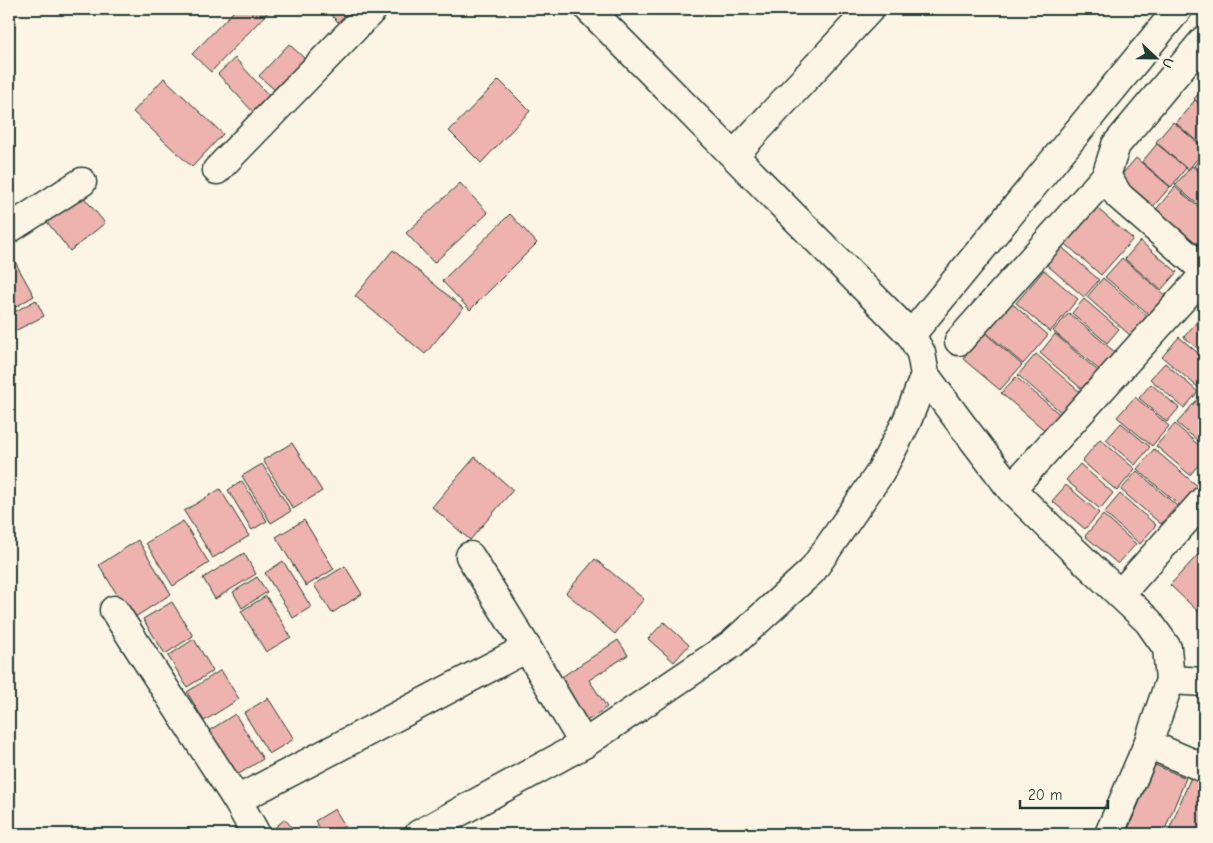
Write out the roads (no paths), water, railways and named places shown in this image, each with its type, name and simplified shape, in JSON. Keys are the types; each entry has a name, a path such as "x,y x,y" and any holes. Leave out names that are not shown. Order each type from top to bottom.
{"street":[{"path":"217,170 373,9"},
{"path":"590,9 911,335 921,353 925,375 1012,489 1070,548 1148,621 1167,648 1170,680 1148,744 1109,834"},
{"path":"734,155 870,9"},
{"path":"911,335 1178,9"},
{"path":"959,341 1106,176 1116,145 1204,40"},
{"path":"1106,176 1119,196 1204,270"},
{"path":"9,230 82,182"},
{"path":"1012,489 1204,275"},
{"path":"419,834 584,744 732,644 812,571 880,473 907,421 925,375"},
{"path":"1120,594 1204,500"},
{"path":"470,556 584,744"},
{"path":"114,610 238,800 256,834"},
{"path":"238,800 527,648"},
{"path":"1170,680 1204,682"},
{"path":"1148,744 1204,768"}]}
